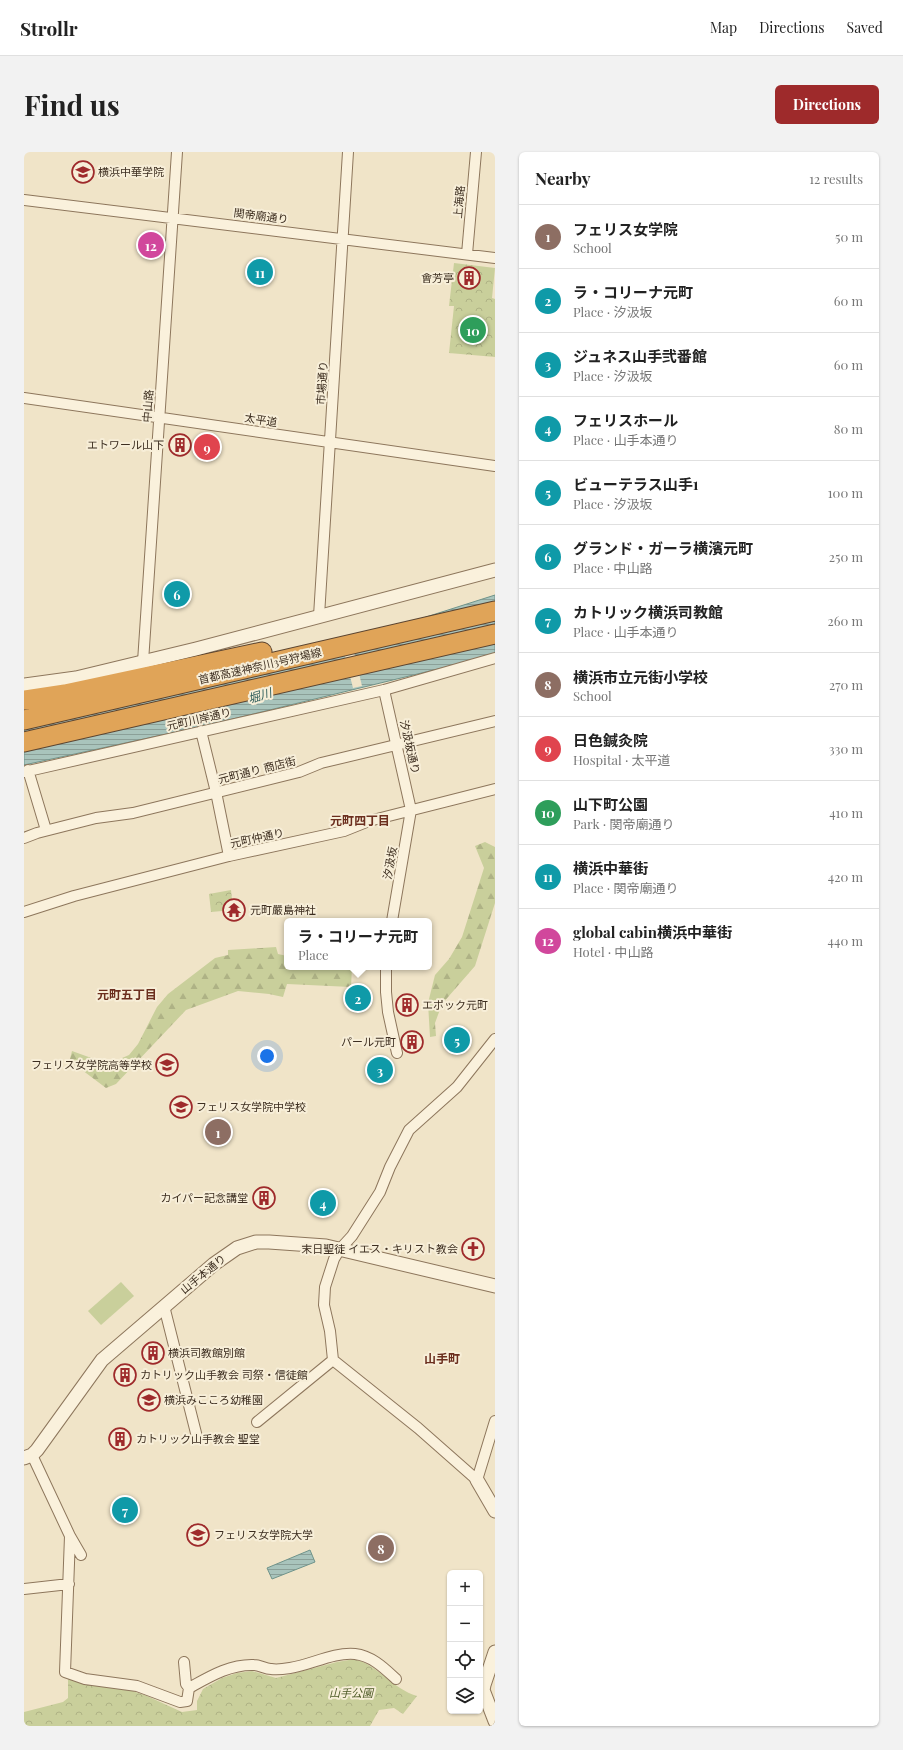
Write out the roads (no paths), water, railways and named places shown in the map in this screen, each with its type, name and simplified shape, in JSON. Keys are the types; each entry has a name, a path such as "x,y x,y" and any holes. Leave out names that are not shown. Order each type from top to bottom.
{"highway":[{"path":"24,700 65,694 202,665 495,599"},
{"name":"首都高速神奈川3号狩場線","path":"24,719 495,611"},
{"name":"首都高速神奈川3号狩場線","path":"24,742 495,634"},
{"path":"24,719 66,715 207,685 344,669"}],"street":[{"name":"中山路","path":"142,662 177,152"},
{"name":"市場通り","path":"319,616 344,238 348,152"},
{"name":"上海路","path":"467,254 476,152"},
{"name":"関帝廟通り","path":"24,200 344,238 495,258"},
{"name":"太平道","path":"24,398 495,466"},
{"path":"24,685 76,678 142,662 495,570"},
{"name":"元町川岸通り","path":"26,771 384,690 495,658"},
{"name":"汐汲坂通り","path":"384,690 411,810"},
{"name":"元町通り 商店街","path":"24,838 46,830 96,818 133,813 299,772 321,763 495,721"},
{"path":"201,731 216,792 229,856"},
{"path":"26,771 46,830"},
{"name":"元町仲通り","path":"24,912 74,896 229,856 344,831 369,820 495,789"},
{"name":"汐汲坂","path":"393,918 411,810"},
{"path":"386,970 388,1012 397,1053"},
{"path":"495,1039 457,1087 409,1130 390,1167 380,1192 352,1236 340,1248 334,1259 325,1287 324,1304 330,1331 333,1360 418,1428 477,1480 495,1511"},
{"name":"山手本通り","path":"28,1456 102,1360 224,1255 237,1248 256,1242 269,1242 340,1248 495,1286"},
{"path":"164,1306 197,1437"},
{"path":"257,1422 333,1360"},
{"path":"477,1480 495,1421"},
{"path":"28,1456 70,1536 82,1555"},
{"path":"70,1536 65,1672 85,1679 137,1686 180,1702 187,1701 189,1688 186,1684 184,1662"},
{"path":"24,1589 69,1584"},
{"path":"495,1652 484,1685 484,1702 495,1721"},
{"path":"189,1688 215,1674 238,1666 255,1665 272,1670 290,1668 345,1654 356,1654 368,1658 379,1664 396,1679"}],"water":[{"name":"堀川","path":"495,595 495,654 208,725 24,765 24,709 401,625"},
{"path":"310,1550 315,1562 272,1579 267,1568"}],"place":[{"name":"横浜中華学院","path":"83,172"},
{"name":"global cabin横浜中華街","path":"151,245"},
{"name":"横浜中華街","path":"260,272"},
{"name":"會芳亭","path":"469,278"},
{"name":"山下町公園","path":"473,330"},
{"name":"エトワール山下","path":"180,445"},
{"name":"日色鍼灸院","path":"207,447"},
{"name":"グランド・ガーラ横濱元町","path":"177,594"},
{"name":"元町嚴島神社","path":"234,910"},
{"name":"ラ・コリーナ元町","path":"358,998"},
{"name":"エポック元町","path":"407,1005"},
{"name":"ビューテラス山手1","path":"457,1040"},
{"name":"パール元町","path":"412,1042"},
{"name":"フェリス女学院高等学校","path":"167,1065"},
{"name":"ジュネス山手弐番館","path":"380,1070"},
{"name":"フェリス女学院中学校","path":"181,1107"},
{"name":"フェリス女学院","path":"218,1132"},
{"name":"カイパー記念講堂","path":"264,1198"},
{"name":"フェリスホール","path":"323,1203"},
{"name":"末日聖徒 イエス・キリスト教会","path":"473,1249"},
{"name":"横浜司教館別館","path":"153,1353"},
{"name":"カトリック山手教会 司祭・信徒館","path":"125,1375"},
{"name":"横浜みこころ幼稚園","path":"149,1400"},
{"name":"カトリック山手教会 聖堂","path":"120,1439"},
{"name":"カトリック横浜司教館","path":"125,1510"},
{"name":"フェリス女学院大学","path":"198,1535"},
{"name":"横浜市立元街小学校","path":"381,1548"}],"district":[{"name":"元町四丁目","path":"360,821"},
{"name":"元町五丁目","path":"127,995"},
{"name":"山手町","path":"442,1359"}],"park label":[{"name":"山手公園","path":"351,1693"}]}
